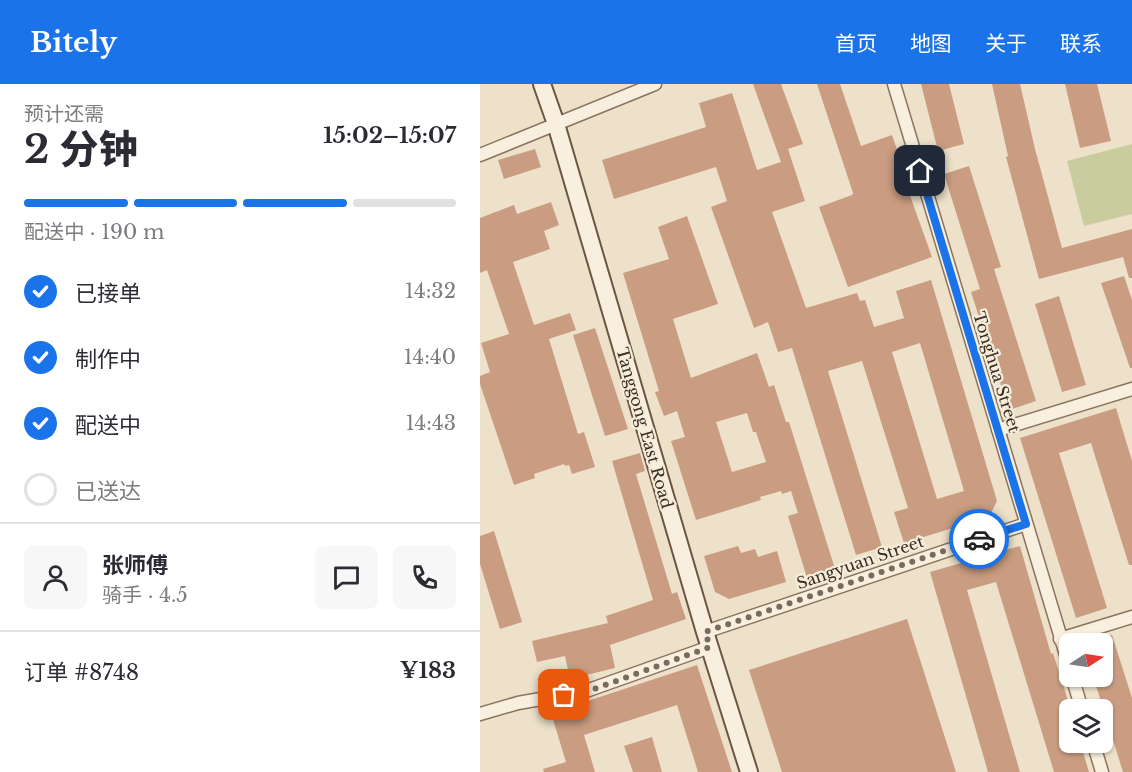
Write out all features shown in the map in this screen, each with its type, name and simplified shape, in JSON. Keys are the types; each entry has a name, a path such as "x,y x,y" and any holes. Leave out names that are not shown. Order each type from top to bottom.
{"street":[{"name":"Tanggong East Road","path":"542,84 556,124 707,639 749,772"},
{"path":"480,155 655,84"},
{"name":"Tonghua Street","path":"894,84 1059,636"},
{"path":"998,430 1132,389"},
{"name":"Sangyuan Street","path":"480,714 518,703 586,692 707,639 1026,524"},
{"path":"1080,633 1132,617"},
{"path":"1096,753 1102,772"}],"green space":[{"path":"1132,144 1132,214 1084,226 1067,161"}],"building":[{"path":"753,84 781,84 803,144 788,149 805,201 772,212 806,308 857,293 860,301 865,300 874,327 904,318 896,291 931,280 997,501 989,517 904,543 894,512 908,508 862,361 828,371 882,547 856,555 792,348 778,352 768,322 754,328 711,207 727,201 716,167 614,199 602,160 706,127 699,103 732,93 757,170 781,162","holes":["920,343 964,491 937,499 892,352"]},
{"path":"817,84 840,84 861,146 892,135 902,164 899,165 932,257 848,287 819,207 853,193"},
{"path":"921,84 949,84 964,144 938,151"},
{"path":"992,84 1020,84 1062,248 1132,229 1132,278 1129,278 1123,257 1039,279 1006,157 1008,156"},
{"path":"1065,84 1097,84 1111,141 1080,148"},
{"path":"535,149 541,167 504,179 498,160"},
{"path":"969,166 1001,267 994,269 1036,401 1009,410 971,292 980,289 944,174"},
{"path":"551,202 559,225 544,231 550,249 513,262 534,325 570,313 576,330 549,339 578,434 584,432 595,467 572,474 569,465 564,464 534,474 535,478 514,485 480,384 480,376 490,372 481,343 509,334 487,270 480,273 480,218 514,205 517,214"},
{"path":"687,216 718,304 673,319 691,378 757,353 769,387 774,385 786,422 789,422 835,569 807,578 788,516 798,513 791,491 782,494 781,491 760,497 761,500 696,520 671,441 685,437 677,411 664,416 655,392 659,391 623,273 669,259 658,227","holes":["747,413 753,432 756,432 766,462 732,472 716,422"]},
{"path":"1124,276 1132,300 1132,368 1130,368 1101,283"},
{"path":"1059,296 1086,385 1062,392 1035,304"},
{"path":"595,328 628,429 605,436 573,335"},
{"path":"1116,408 1132,461 1132,565 1129,565 1091,443 1059,453 1107,608 1076,618 1020,438"},
{"path":"640,453 645,471 636,474 672,594 677,592 686,619 610,645 615,668 570,679 565,656 537,662 532,641 608,623 606,616 653,600 612,461"},
{"path":"494,531 522,622 500,629 480,564 480,536"},
{"path":"738,546 741,553 755,549 758,557 777,551 786,582 729,599 715,592 704,556"},
{"path":"1020,546 1051,654 1053,653 1059,672 1059,687 1064,687 1067,699 1059,699 1059,753 1083,753 1089,772 1054,772 996,582 967,590 1020,772 988,772 930,572"},
{"path":"907,619 956,772 782,772 749,670"},
{"path":"1113,638 1132,698 1132,772 1123,772 1113,740 1113,699 1100,699 1096,687 1113,687"},
{"path":"697,665 732,772 698,772 677,705 584,735 595,772 544,772 543,769 566,762 551,713"},
{"path":"652,737 662,772 633,772 624,746"}],"way so far":[{"path":"564,695 586,692 710,647 705,632 979,539"}],"route":[{"path":"920,171 1026,524 979,539"}]}
